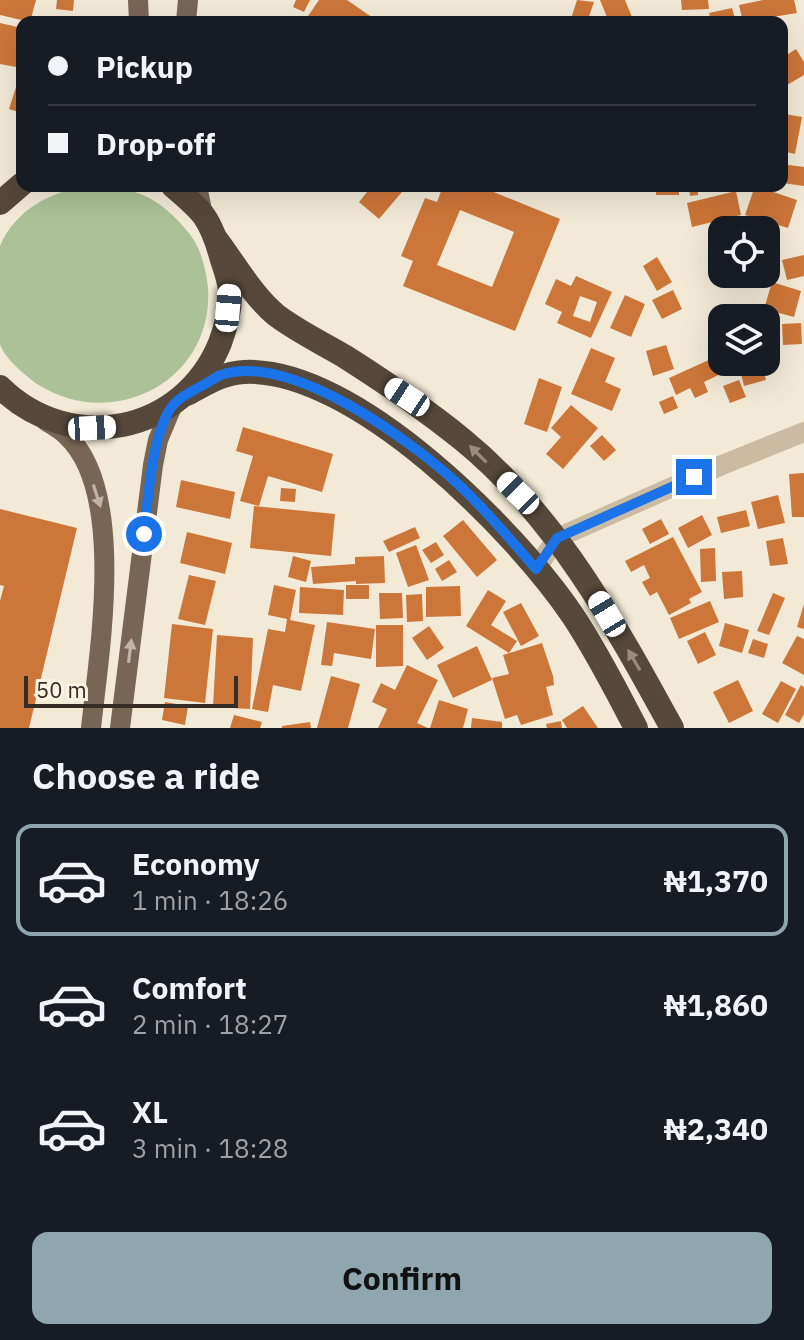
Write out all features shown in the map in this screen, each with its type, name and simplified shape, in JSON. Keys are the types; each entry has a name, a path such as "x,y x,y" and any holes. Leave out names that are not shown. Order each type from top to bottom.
{"highway":[{"path":"0,203 16,188"},
{"path":"179,192 203,215 216,239 257,296 277,315 407,397 465,441 518,493 557,538 592,589 672,728"},
{"path":"180,399 212,363 226,328 230,289 216,239"},
{"path":"1,388 36,414 63,424 92,428 120,426 148,418 221,375 245,372 272,374 305,384 356,409 458,484 536,569 571,614 602,662 636,728"}],"main road":[{"path":"198,192 203,215"},
{"path":"120,728 153,465 158,440 180,399"},
{"path":"36,414 67,435 81,454 101,508 105,538 104,578 91,728"}],"street":[{"path":"536,569 557,538 804,432"}],"green space":[{"path":"61,192 134,192 166,210 193,238 206,273 205,321 194,349 177,372 153,389 126,400 97,403 66,398 37,384 2,349 0,246 15,222"}],"building":[{"path":"0,0 36,0 32,16 16,16 16,19 0,15"},
{"path":"57,0 74,0 73,11 56,9"},
{"path":"296,0 310,0 304,12 293,7"},
{"path":"319,0 347,0 370,16 308,16"},
{"path":"577,0 594,2 589,16 572,16"},
{"path":"600,0 625,0 632,16 607,16"},
{"path":"681,0 708,0 709,9 682,10"},
{"path":"763,0 794,0 797,13 742,16 739,5"},
{"path":"732,8 734,16 710,16 709,13"},
{"path":"0,23 16,27 16,67 0,64"},
{"path":"796,49 804,62 804,75 788,84 788,54"},
{"path":"16,87 16,111 9,109"},
{"path":"788,115 802,117 795,154 788,152"},
{"path":"788,165 804,167 804,186 788,184"},
{"path":"367,192 402,192 379,219 359,202"},
{"path":"441,192 494,192 560,219 515,331 403,286 413,261 401,256 425,198 437,202","holes":["460,210 514,232 492,287 437,265"]},
{"path":"656,192 679,192 679,195 656,195"},
{"path":"736,192 741,215 708,216 708,223 692,227 687,203"},
{"path":"753,192 773,192 797,200 788,228 780,226 780,216 745,215"},
{"path":"804,255 804,276 787,280 782,260"},
{"path":"657,257 672,282 657,291 643,266"},
{"path":"576,276 612,292 591,338 557,323 562,312 545,304 556,279 571,286","holes":["580,296 597,302 590,322 573,316"]},
{"path":"780,284 801,291 794,317 780,313 780,304 765,304 770,288 780,288"},
{"path":"673,290 682,309 662,319 652,300"},
{"path":"625,295 645,304 631,337 610,328"},
{"path":"801,323 802,344 783,345 782,324"},
{"path":"666,345 674,369 653,376 646,351"},
{"path":"591,348 615,358 605,382 621,389 612,411 571,394"},
{"path":"708,360 708,376 716,376 704,382 708,392 695,398 690,388 676,395 669,378"},
{"path":"742,376 765,376 766,380 744,386"},
{"path":"539,378 562,387 547,432 524,424"},
{"path":"739,380 746,397 730,403 723,386"},
{"path":"673,396 678,408 664,414 659,402"},
{"path":"571,405 598,428 563,469 546,454 561,437 551,428"},
{"path":"243,427 333,454 322,492 268,476 259,506 240,501 253,456 236,451"},
{"path":"602,435 616,450 604,461 590,446"},
{"path":"804,473 804,517 792,517 789,474"},
{"path":"181,480 235,492 230,519 176,507"},
{"path":"281,488 296,489 295,502 280,501"},
{"path":"778,495 785,523 758,529 751,502"},
{"path":"254,506 335,514 331,556 250,548"},
{"path":"0,509 77,528 29,728 0,728 0,601 4,586 0,585"},
{"path":"746,510 750,526 721,533 717,517"},
{"path":"702,515 712,535 688,548 678,528"},
{"path":"661,519 669,534 650,544 642,529"},
{"path":"463,520 497,560 477,577 443,536"},
{"path":"415,527 420,538 389,552 383,541"},
{"path":"187,532 232,543 225,574 180,563"},
{"path":"673,537 702,592 689,599 691,603 669,615 657,592 650,596 642,582 650,578 644,565 631,572 625,561"},
{"path":"783,538 788,564 770,566 766,541"},
{"path":"436,542 444,555 431,563 422,550"},
{"path":"416,545 429,580 408,587 396,553"},
{"path":"715,548 716,581 701,582 700,549"},
{"path":"293,556 311,561 306,582 288,577"},
{"path":"384,556 385,583 356,584 356,581 313,584 311,567 355,564 355,557"},
{"path":"449,560 457,572 442,581 435,569"},
{"path":"742,571 743,597 724,599 722,572"},
{"path":"189,575 216,581 205,625 178,619"},
{"path":"274,585 296,590 290,620 315,625 301,691 273,685 268,712 252,709 268,629 285,632 287,619 268,615"},
{"path":"346,585 369,585 369,599 346,599"},
{"path":"460,586 461,616 426,617 426,587"},
{"path":"300,587 344,590 343,615 299,613"},
{"path":"488,590 506,601 491,625 517,641 509,653 466,626"},
{"path":"379,593 402,593 403,618 380,619"},
{"path":"773,593 785,598 769,635 757,631"},
{"path":"422,594 423,621 407,622 406,595"},
{"path":"710,601 719,622 679,639 670,618"},
{"path":"521,603 539,636 521,646 503,612"},
{"path":"804,604 804,629 797,627"},
{"path":"327,622 375,629 371,659 334,653 332,666 321,665"},
{"path":"725,623 749,630 742,653 719,646"},
{"path":"172,624 213,629 205,703 164,698"},
{"path":"376,625 403,625 403,666 376,667"},
{"path":"429,626 444,648 427,660 412,638"},
{"path":"705,632 716,655 698,664 687,641"},
{"path":"217,635 253,638 250,709 213,707"},
{"path":"797,636 804,639 804,675 782,663"},
{"path":"753,639 768,644 764,658 748,653"},
{"path":"542,643 553,676 554,685 546,687 553,715 521,725 517,715 505,719 492,678 509,674 503,655"},
{"path":"477,646 492,680 453,698 437,665"},
{"path":"407,665 438,680 417,723 428,728 378,728 387,709 372,702 381,683 395,690"},
{"path":"331,676 360,684 348,728 317,728"},
{"path":"738,680 753,711 729,723 713,692"},
{"path":"781,681 796,689 778,723 762,714"},
{"path":"801,685 804,687 804,714 799,723 785,715"},
{"path":"439,700 468,709 463,728 430,728"},
{"path":"165,702 188,706 185,725 162,720"},
{"path":"583,706 598,728 567,728 562,720"},
{"path":"234,715 262,722 260,728 230,728"},
{"path":"472,718 502,722 502,728 471,728"},
{"path":"561,721 562,728 547,728 546,724"},
{"path":"310,722 311,728 282,728 282,726"}],"route":[{"path":"144,534 158,440 173,404 221,375 245,372 272,374 305,384 356,409 458,484 536,569 557,538 694,477"}]}
